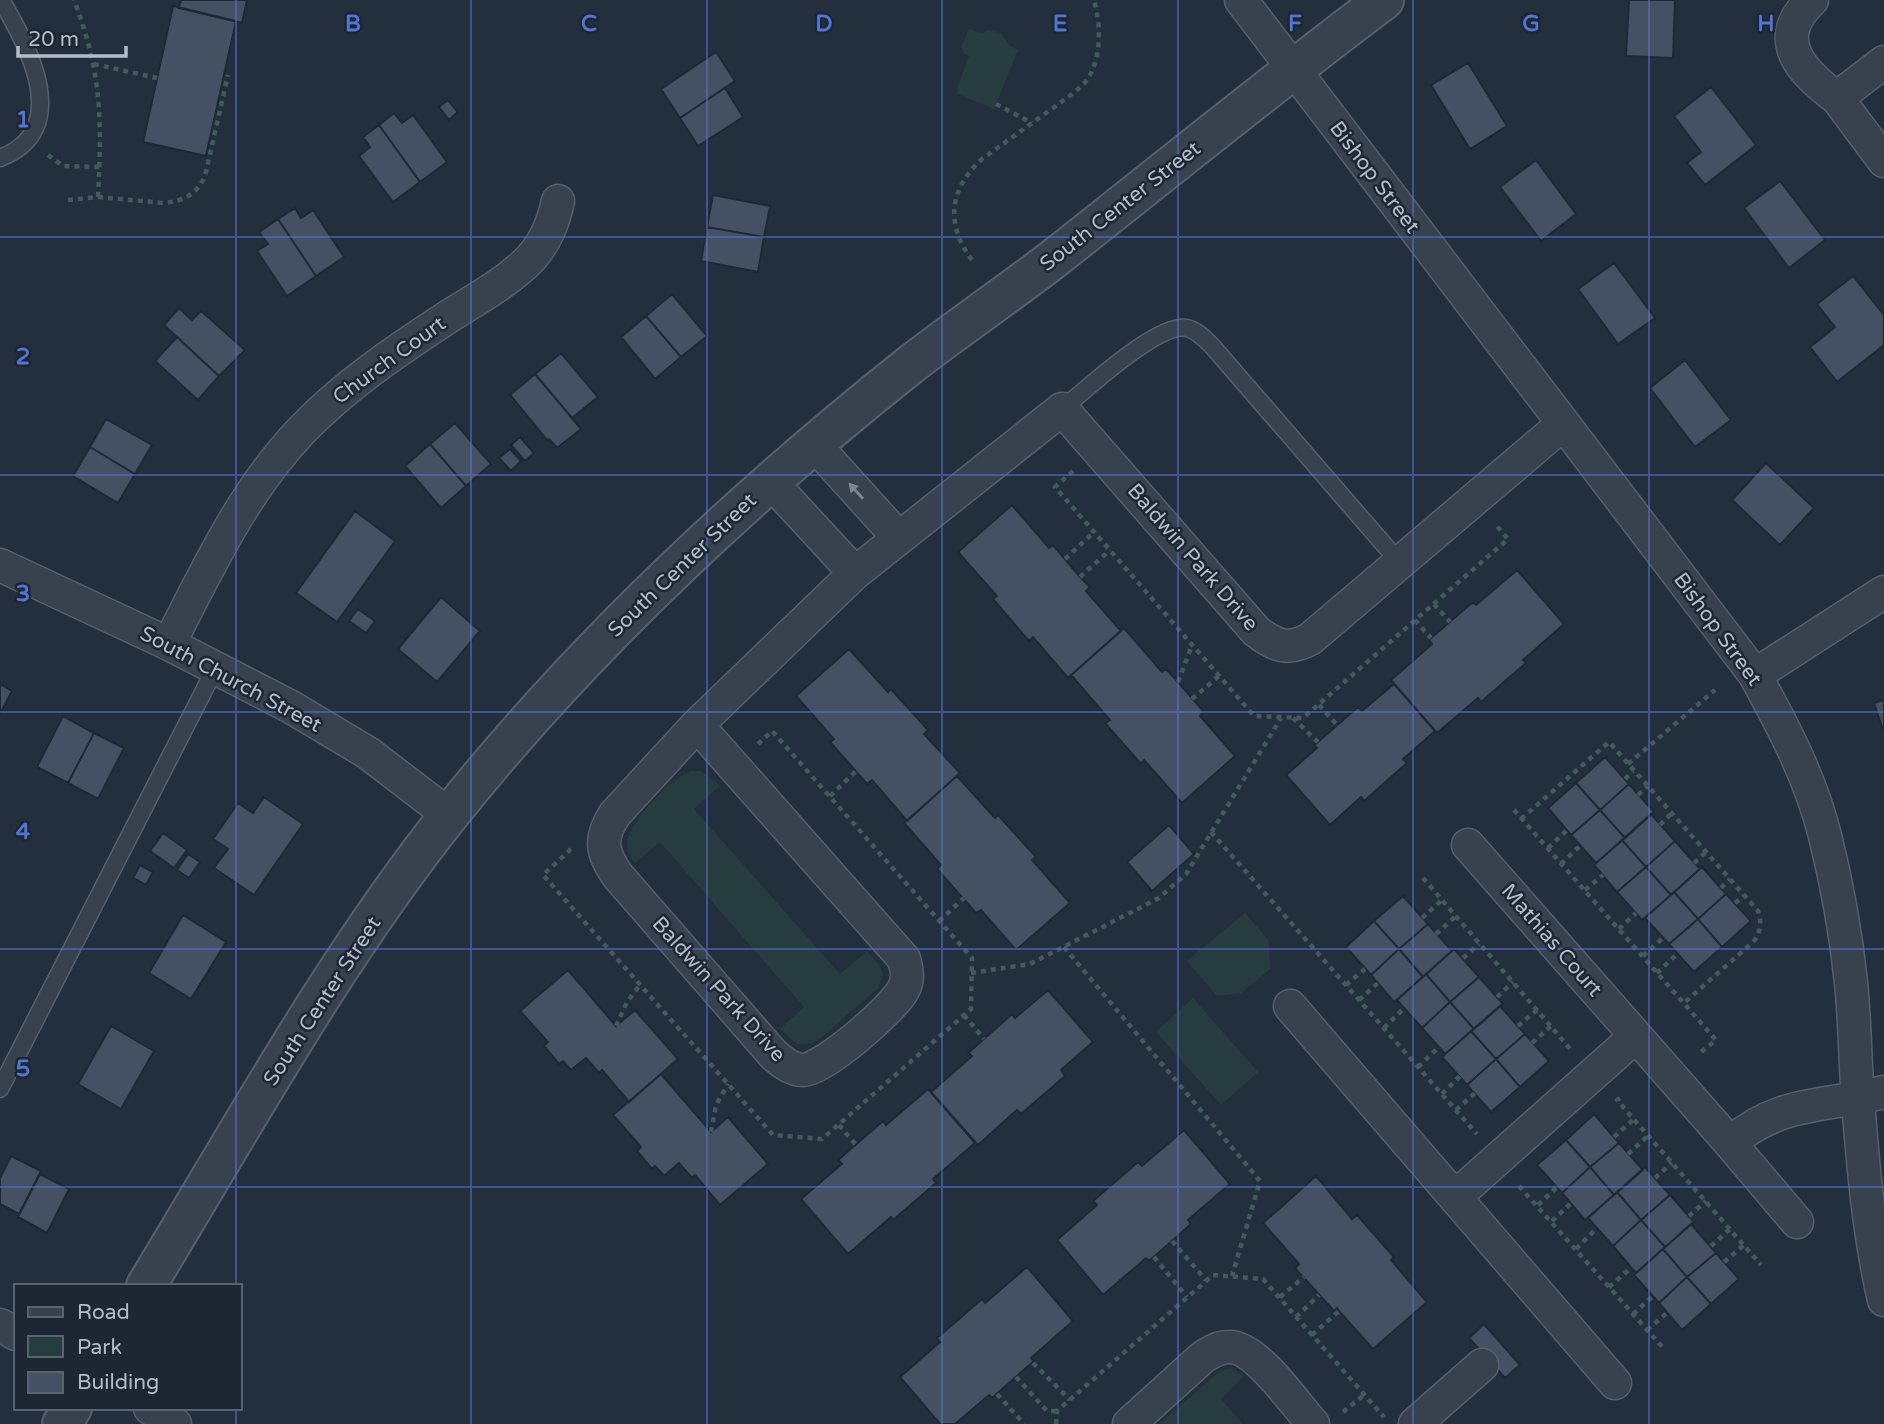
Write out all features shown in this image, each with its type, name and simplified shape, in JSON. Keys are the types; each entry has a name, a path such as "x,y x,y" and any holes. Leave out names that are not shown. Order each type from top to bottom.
{"street":[{"name":"Bishop Street","path":"1241,0 1755,675 1793,749 1825,834 1871,1096 1867,1192 1884,1300"},
{"name":"South Center Street","path":"147,1284 298,1035 358,943 449,815 528,721 605,638 770,481 814,444 912,364 1052,259 1292,69 1384,0"},
{"path":"1812,0 1800,11 1791,30 1798,63 1815,82 1837,98 1884,161"},
{"path":"1837,98 1884,62"},
{"name":"Church Court","path":"169,644 241,510 300,431 360,377 496,287 530,259 553,224 558,201"},
{"name":"Baldwin Park Drive","path":"697,725 904,959 908,974 905,988 895,1002 818,1066 802,1070 787,1065 775,1055 618,876 609,862 603,844 606,828 615,814 697,725 855,573 1062,409 1256,631 1283,647 1297,646 1310,639 1563,424"},
{"path":"814,444 898,537"},
{"path":"770,481 855,573"},
{"name":"South Church Street","path":"0,565 169,644 291,707 368,753 449,815"},
{"path":"1755,675 1884,592"},
{"name":"Mathias Court","path":"1468,845 1797,1222"},
{"path":"1290,1006 1615,1383"},
{"path":"1455,1197 1636,1036"},
{"path":"1730,1143 1749,1126 1772,1115 1797,1107 1871,1096"},
{"path":"1129,1424 1203,1357 1215,1349 1230,1346 1247,1352 1324,1421"},
{"path":"1415,1424 1482,1365"},
{"path":"153,1410 175,1424"}],"lane":[{"path":"0,158 14,151 27,138 37,121 41,106 40,90 30,55 1,0"},
{"path":"1062,409 1158,335 1173,329 1187,328 1213,347 1399,563"},
{"path":"0,1089 216,667"}],"path":[{"path":"74,0 88,38 101,110 98,197"},
{"path":"972,260 958,234 954,219 959,186 982,159 1071,95 1086,80 1092,70 1098,40 1094,0"},
{"path":"94,64 157,78"},
{"path":"68,200 98,197 164,203 192,195 205,176 228,75"},
{"path":"996,104 1032,123"},
{"path":"27,138 63,166 99,167"},
{"path":"1065,559 1094,532"},
{"path":"1080,577 1110,550"},
{"path":"1434,604 1450,622"},
{"path":"1415,620 1431,638"},
{"path":"1178,682 1192,644"},
{"path":"1192,698 1219,676"},
{"path":"1628,764 1715,690"},
{"path":"1319,705 1337,725"},
{"path":"971,973 1030,964 1159,898 1186,874 1281,717"},
{"path":"1293,718 1318,742"},
{"path":"568,850 543,875 773,1135 822,1139 971,1009 972,958 772,731 754,748"},
{"path":"1521,819 1609,742 1648,786 1760,916 1757,937 1684,1003"},
{"path":"830,796 856,771"},
{"path":"1625,779 1633,771"},
{"path":"1639,795 1648,786"},
{"path":"1514,810 1716,1040 1702,1052"},
{"path":"1660,825 1671,814"},
{"path":"1548,848 1567,830"},
{"path":"1211,832 1484,1142"},
{"path":"1561,864 1581,845"},
{"path":"1694,863 1706,852"},
{"path":"1585,890 1603,875"},
{"path":"1423,878 1580,1059"},
{"path":"1721,888 1730,880"},
{"path":"1735,904 1744,896"},
{"path":"939,921 964,898"},
{"path":"1422,918 1442,900"},
{"path":"1619,929 1636,913"},
{"path":"1436,934 1456,916"},
{"path":"1643,956 1663,938"},
{"path":"1463,958 1479,944"},
{"path":"1064,947 1260,1181 1233,1276"},
{"path":"1657,972 1677,954"},
{"path":"1346,985 1365,969"},
{"path":"1497,997 1513,982"},
{"path":"1359,1000 1378,983"},
{"path":"616,1026 626,1002 640,985"},
{"path":"1384,1028 1404,1008"},
{"path":"1518,1026 1537,1010"},
{"path":"964,1015 984,1039"},
{"path":"1532,1043 1551,1026"},
{"path":"1418,1066 1439,1047"},
{"path":"1442,1094 1460,1076"},
{"path":"711,1132 716,1105 728,1084"},
{"path":"1626,1092 1617,1100 1761,1265"},
{"path":"1456,1110 1475,1093"},
{"path":"1614,1137 1634,1119"},
{"path":"838,1125 856,1145"},
{"path":"1628,1154 1648,1136"},
{"path":"1655,1178 1672,1163"},
{"path":"1511,1193 1520,1185 1665,1350"},
{"path":"1538,1205 1556,1188"},
{"path":"1689,1216 1706,1202"},
{"path":"1552,1221 1571,1203"},
{"path":"1576,1249 1597,1228"},
{"path":"1711,1246 1730,1229"},
{"path":"1172,1241 1206,1280"},
{"path":"1724,1262 1744,1245"},
{"path":"1154,1257 1187,1297"},
{"path":"1609,1287 1632,1267"},
{"path":"1280,1297 1304,1277"},
{"path":"1296,1317 1319,1295"},
{"path":"1633,1314 1653,1296"},
{"path":"1312,1335 1339,1311"},
{"path":"1647,1330 1667,1313"},
{"path":"1033,1363 1070,1400"},
{"path":"1016,1377 1047,1411 1057,1411"},
{"path":"997,1394 1024,1424"},
{"path":"1324,1421 1364,1395"}],"green space":[{"path":"969,29 982,33 988,30 1001,33 1010,46 1018,50 994,109 958,94 957,88 969,56 964,54 961,47"},
{"path":"691,771 700,771 720,785 694,809 840,974 867,951 880,966 883,974 878,988 813,1043 797,1044 780,1029 804,1007 660,842 635,863 629,854 627,846 630,834 643,813 673,782"},
{"path":"1245,913 1269,941 1270,969 1241,993 1217,996 1187,961"},
{"path":"1193,998 1258,1072 1221,1105 1156,1032"},
{"path":"1231,1368 1244,1376 1221,1399 1243,1424 1159,1424 1220,1371"}],"building":[{"path":"181,0 247,0 242,23 179,8"},
{"path":"1629,0 1675,0 1673,58 1626,56"},
{"path":"173,6 236,21 206,156 143,142"},
{"path":"716,52 735,81 680,118 661,89"},
{"path":"1468,63 1507,126 1470,149 1431,85"},
{"path":"1711,87 1756,145 1705,185 1687,163 1701,152 1674,116"},
{"path":"725,88 743,117 698,146 680,118"},
{"path":"448,100 458,112 449,120 439,107"},
{"path":"394,113 402,123 413,115 447,162 420,182 379,125"},
{"path":"379,125 420,182 393,202 359,156 370,147 363,137"},
{"path":"1536,160 1576,214 1541,241 1500,187"},
{"path":"1780,181 1825,240 1789,268 1744,208"},
{"path":"713,195 770,206 764,237 707,227"},
{"path":"295,208 301,218 313,210 344,257 316,276 278,219"},
{"path":"278,219 316,276 287,296 257,251 268,244 259,232"},
{"path":"707,227 764,237 758,272 701,261"},
{"path":"1614,263 1655,318 1618,344 1578,289"},
{"path":"1853,276 1884,315 1884,345 1837,382 1810,347 1835,327 1817,304"},
{"path":"672,294 707,336 681,357 646,316"},
{"path":"179,308 192,320 201,311 245,350 219,376 164,325"},
{"path":"646,316 681,357 655,379 621,337"},
{"path":"177,337 219,376 198,400 155,361"},
{"path":"561,353 598,397 572,418 535,374"},
{"path":"1685,360 1731,420 1695,447 1650,388"},
{"path":"535,374 581,429 557,448 547,440 510,395"},
{"path":"106,419 152,445 135,474 90,447"},
{"path":"455,423 491,464 466,486 430,444"},
{"path":"520,437 534,453 525,461 511,445"},
{"path":"430,444 466,486 441,508 405,466"},
{"path":"90,447 135,474 118,503 73,476"},
{"path":"510,449 521,461 511,471 499,458"},
{"path":"1766,463 1814,508 1780,545 1732,500"},
{"path":"1012,505 1049,548 1053,545 1090,587 1086,591 1121,631 1068,678 1033,637 1029,641 993,599 997,596 958,552"},
{"path":"355,511 395,541 337,622 296,593"},
{"path":"1517,570 1564,624 1523,660 1526,663 1481,702 1478,698 1437,733 1391,680 1432,644 1429,640 1431,638 1473,602 1476,605"},
{"path":"441,597 480,631 437,682 398,649"},
{"path":"358,609 375,621 366,633 349,621"},
{"path":"1124,628 1162,672 1166,669 1178,682 1204,712 1200,716 1235,756 1182,803 1144,760 1141,764 1105,723 1110,720 1071,675"},
{"path":"849,649 888,692 891,689 928,730 924,734 960,773 907,821 872,780 867,784 830,742 834,739 796,696"},
{"path":"0,684 12,691 0,714"},
{"path":"1394,684 1435,731 1403,759 1407,763 1364,801 1361,797 1330,825 1286,775 1317,748 1314,745 1358,707 1362,711"},
{"path":"1884,700 1884,733 1874,703"},
{"path":"63,716 94,733 68,783 37,767"},
{"path":"94,733 124,748 98,799 68,783"},
{"path":"1605,757 1629,784 1600,810 1576,783"},
{"path":"957,776 995,818 998,815 1036,857 1032,860 1070,903 1016,950 981,910 976,913 937,869 941,865 904,823"},
{"path":"1576,783 1600,810 1571,835 1548,808"},
{"path":"1629,784 1654,812 1625,838 1600,810"},
{"path":"264,797 303,824 254,895 214,868 228,849 213,839 238,803 253,813"},
{"path":"1600,810 1625,838 1596,863 1571,835"},
{"path":"1651,814 1675,841 1646,867 1622,840"},
{"path":"1169,825 1194,854 1152,891 1127,862"},
{"path":"163,833 187,850 174,868 150,851"},
{"path":"1622,840 1646,867 1617,892 1594,865"},
{"path":"1675,841 1700,869 1671,895 1646,867"},
{"path":"188,854 200,862 189,878 177,870"},
{"path":"140,865 153,872 146,885 133,878"},
{"path":"1646,867 1671,895 1642,920 1617,892"},
{"path":"1702,867 1726,894 1698,919 1674,892"},
{"path":"1674,892 1698,919 1669,944 1645,918"},
{"path":"1726,894 1751,921 1722,947 1698,919"},
{"path":"1403,896 1428,924 1399,949 1374,921"},
{"path":"183,915 226,942 191,999 149,973"},
{"path":"1698,919 1722,947 1694,972 1669,944"},
{"path":"1374,921 1399,949 1371,975 1346,947"},
{"path":"1428,924 1452,951 1423,977 1399,949"},
{"path":"1399,949 1423,977 1394,1002 1371,975"},
{"path":"1454,949 1479,977 1450,1002 1426,974"},
{"path":"568,970 616,1026 635,1010 678,1059 629,1102 602,1070 599,1073 586,1058 571,1070 563,1061 559,1064 544,1046 548,1042 520,1011"},
{"path":"1426,974 1450,1002 1422,1028 1397,1000"},
{"path":"1479,977 1503,1004 1474,1029 1450,1002"},
{"path":"1048,990 1093,1042 1061,1070 1065,1076 1021,1114 1017,1110 978,1145 931,1092 972,1056 968,1053 1012,1014 1015,1018"},
{"path":"1450,1002 1474,1029 1445,1054 1422,1028"},
{"path":"1500,1006 1525,1034 1496,1059 1471,1031"},
{"path":"111,1026 154,1051 121,1109 78,1084"},
{"path":"1471,1031 1496,1059 1467,1085 1442,1057"},
{"path":"1525,1034 1549,1061 1520,1087 1496,1059"},
{"path":"1496,1059 1520,1087 1491,1112 1467,1085"},
{"path":"661,1074 711,1132 728,1117 768,1164 720,1205 695,1175 692,1178 679,1163 664,1176 655,1166 652,1169 637,1151 641,1147 613,1115"},
{"path":"928,1089 975,1143 933,1179 936,1183 848,1254 801,1199 842,1164 838,1160 883,1121 886,1125"},
{"path":"1594,1114 1619,1143 1590,1167 1566,1140"},
{"path":"1184,1130 1230,1184 1188,1220 1191,1224 1172,1241 1149,1261 1146,1258 1103,1295 1057,1240 1097,1205 1093,1201 1138,1162 1142,1166"},
{"path":"1566,1140 1590,1167 1562,1193 1537,1165"},
{"path":"1619,1143 1643,1170 1614,1195 1590,1167"},
{"path":"11,1156 41,1171 19,1214 0,1204 0,1178"},
{"path":"1590,1167 1614,1195 1585,1220 1562,1193"},
{"path":"1645,1167 1670,1195 1641,1220 1617,1192"},
{"path":"40,1174 69,1189 47,1233 18,1217"},
{"path":"1316,1176 1352,1219 1357,1215 1394,1257 1391,1260 1427,1302 1373,1349 1337,1308 1334,1311 1295,1268 1299,1264 1263,1223"},
{"path":"1617,1192 1641,1220 1613,1246 1588,1218"},
{"path":"1670,1195 1694,1222 1665,1247 1641,1220"},
{"path":"1641,1220 1665,1247 1636,1273 1613,1246"},
{"path":"1691,1224 1716,1253 1687,1277 1663,1249"},
{"path":"1663,1249 1687,1277 1659,1303 1634,1275"},
{"path":"1716,1253 1739,1279 1711,1304 1687,1277"},
{"path":"1027,1267 1073,1321 1031,1358 1034,1361 992,1398 989,1395 955,1424 940,1424 900,1377 940,1342 937,1338 982,1299 985,1303"},
{"path":"1687,1277 1711,1304 1682,1330 1659,1303"},
{"path":"1484,1324 1520,1365 1505,1378 1469,1338"}]}
